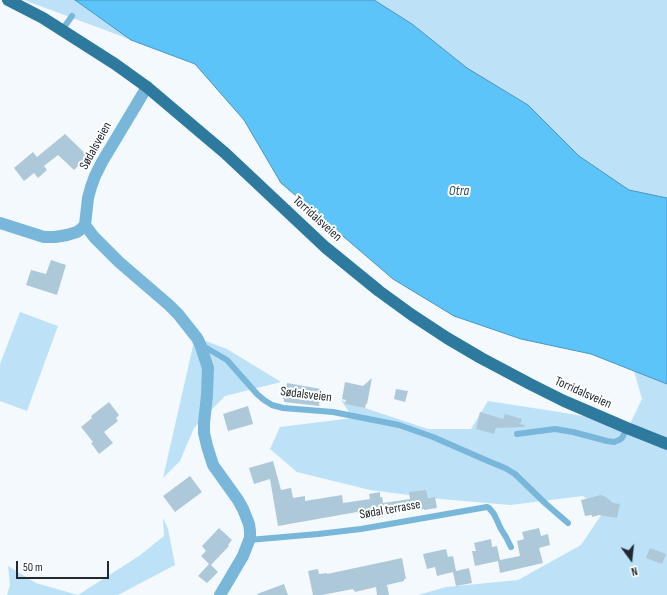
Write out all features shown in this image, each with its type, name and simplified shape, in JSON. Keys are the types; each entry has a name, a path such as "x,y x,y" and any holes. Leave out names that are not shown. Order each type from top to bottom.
{"main road":[{"name":"Torridalsveien","path":"8,0 43,18 115,64 147,87 225,153 325,247 379,291 447,338 481,358 564,401 667,444"}],"street":[{"name":"Sødalsveien","path":"147,87 95,176 88,198 85,225 94,237 118,262 178,314 200,344"},
{"path":"0,223 44,237 55,237 77,232 85,225"},
{"path":"200,344 208,368 204,428 206,446 213,465 243,509 250,530 249,540 243,556 220,595"}],"lane":[{"path":"62,30 72,16"},
{"name":"Sødalsveien","path":"200,344 227,360 257,394 272,405 283,408 333,412 399,425 433,437 505,468 515,474 568,523"},
{"path":"517,434 555,429 614,442 622,438 627,428"},
{"name":"Sødal terrasse","path":"249,540 361,529 486,507 490,508 494,514 511,547"}],"shaded area":[{"path":"24,0 75,0 131,40 113,33"},
{"path":"284,0 667,0 667,281"},
{"path":"20,312 58,326 27,411 0,401 0,364"},
{"path":"195,337 227,349 281,382 225,396 194,428 180,461 163,478"},
{"path":"634,371 667,384 667,595 418,595 446,587 518,580 581,545 604,511 583,496 510,505 441,499 370,490 297,472 270,449 280,427 353,418 341,400 428,429 471,429 488,401 630,424 642,399"},
{"path":"163,518 168,529 175,565 118,595 78,595 139,556 164,536"},
{"path":"8,566 36,583 78,595 7,595 10,585"}],"water":[{"name":"Otra","path":"75,0 374,0 412,24 467,68 528,105 579,156 629,190 667,198 667,384 591,354 521,339 454,316 393,279 281,183 244,120 195,64 131,40"}],"building":[{"path":"65,134 88,156 74,170 58,155 44,166 47,170 38,178 34,173 24,181 14,168 33,152 37,157"},
{"path":"51,260 66,265 57,295 26,285 31,270 46,274"},
{"path":"372,378 365,408 345,404 346,400 342,399 345,382 363,386"},
{"path":"287,383 321,389 319,406 284,402 283,399"},
{"path":"396,389 408,391 405,402 394,399"},
{"path":"109,402 119,415 116,418 118,421 104,432 113,443 99,454 91,443 93,442 81,427 92,418 91,416"},
{"path":"248,406 253,424 228,431 223,414"},
{"path":"480,412 503,419 505,414 522,419 520,424 525,425 524,427 496,428 494,434 476,429"},
{"path":"273,461 281,490 291,488 293,498 305,496 305,501 342,495 343,503 370,499 369,494 380,492 380,497 382,497 383,503 410,499 409,492 426,490 428,498 435,497 437,508 361,520 360,513 358,514 357,512 278,526 270,479 254,484 249,468"},
{"path":"190,476 202,492 175,512 163,496"},
{"path":"601,495 613,503 620,504 617,518 599,515 592,517 592,515 585,516 581,500"},
{"path":"219,528 232,540 228,545 229,546 211,565 218,572 207,583 198,576 209,564 201,556 206,551 202,546"},
{"path":"539,528 541,536 548,534 550,545 539,548 543,563 500,573 498,561 475,566 472,551 476,551 474,543 491,539 492,547 497,546 500,560 520,556 517,541 524,539 522,532"},
{"path":"650,548 666,554 662,564 646,558"},
{"path":"446,549 448,557 453,556 456,571 469,568 472,583 456,586 453,572 437,576 435,567 427,569 423,554"},
{"path":"402,558 406,579 404,579 404,581 387,585 389,595 377,595 376,587 355,592 353,589 322,595 313,595 308,571 318,569 319,574 327,574"},
{"path":"284,584 288,595 257,594"}]}
